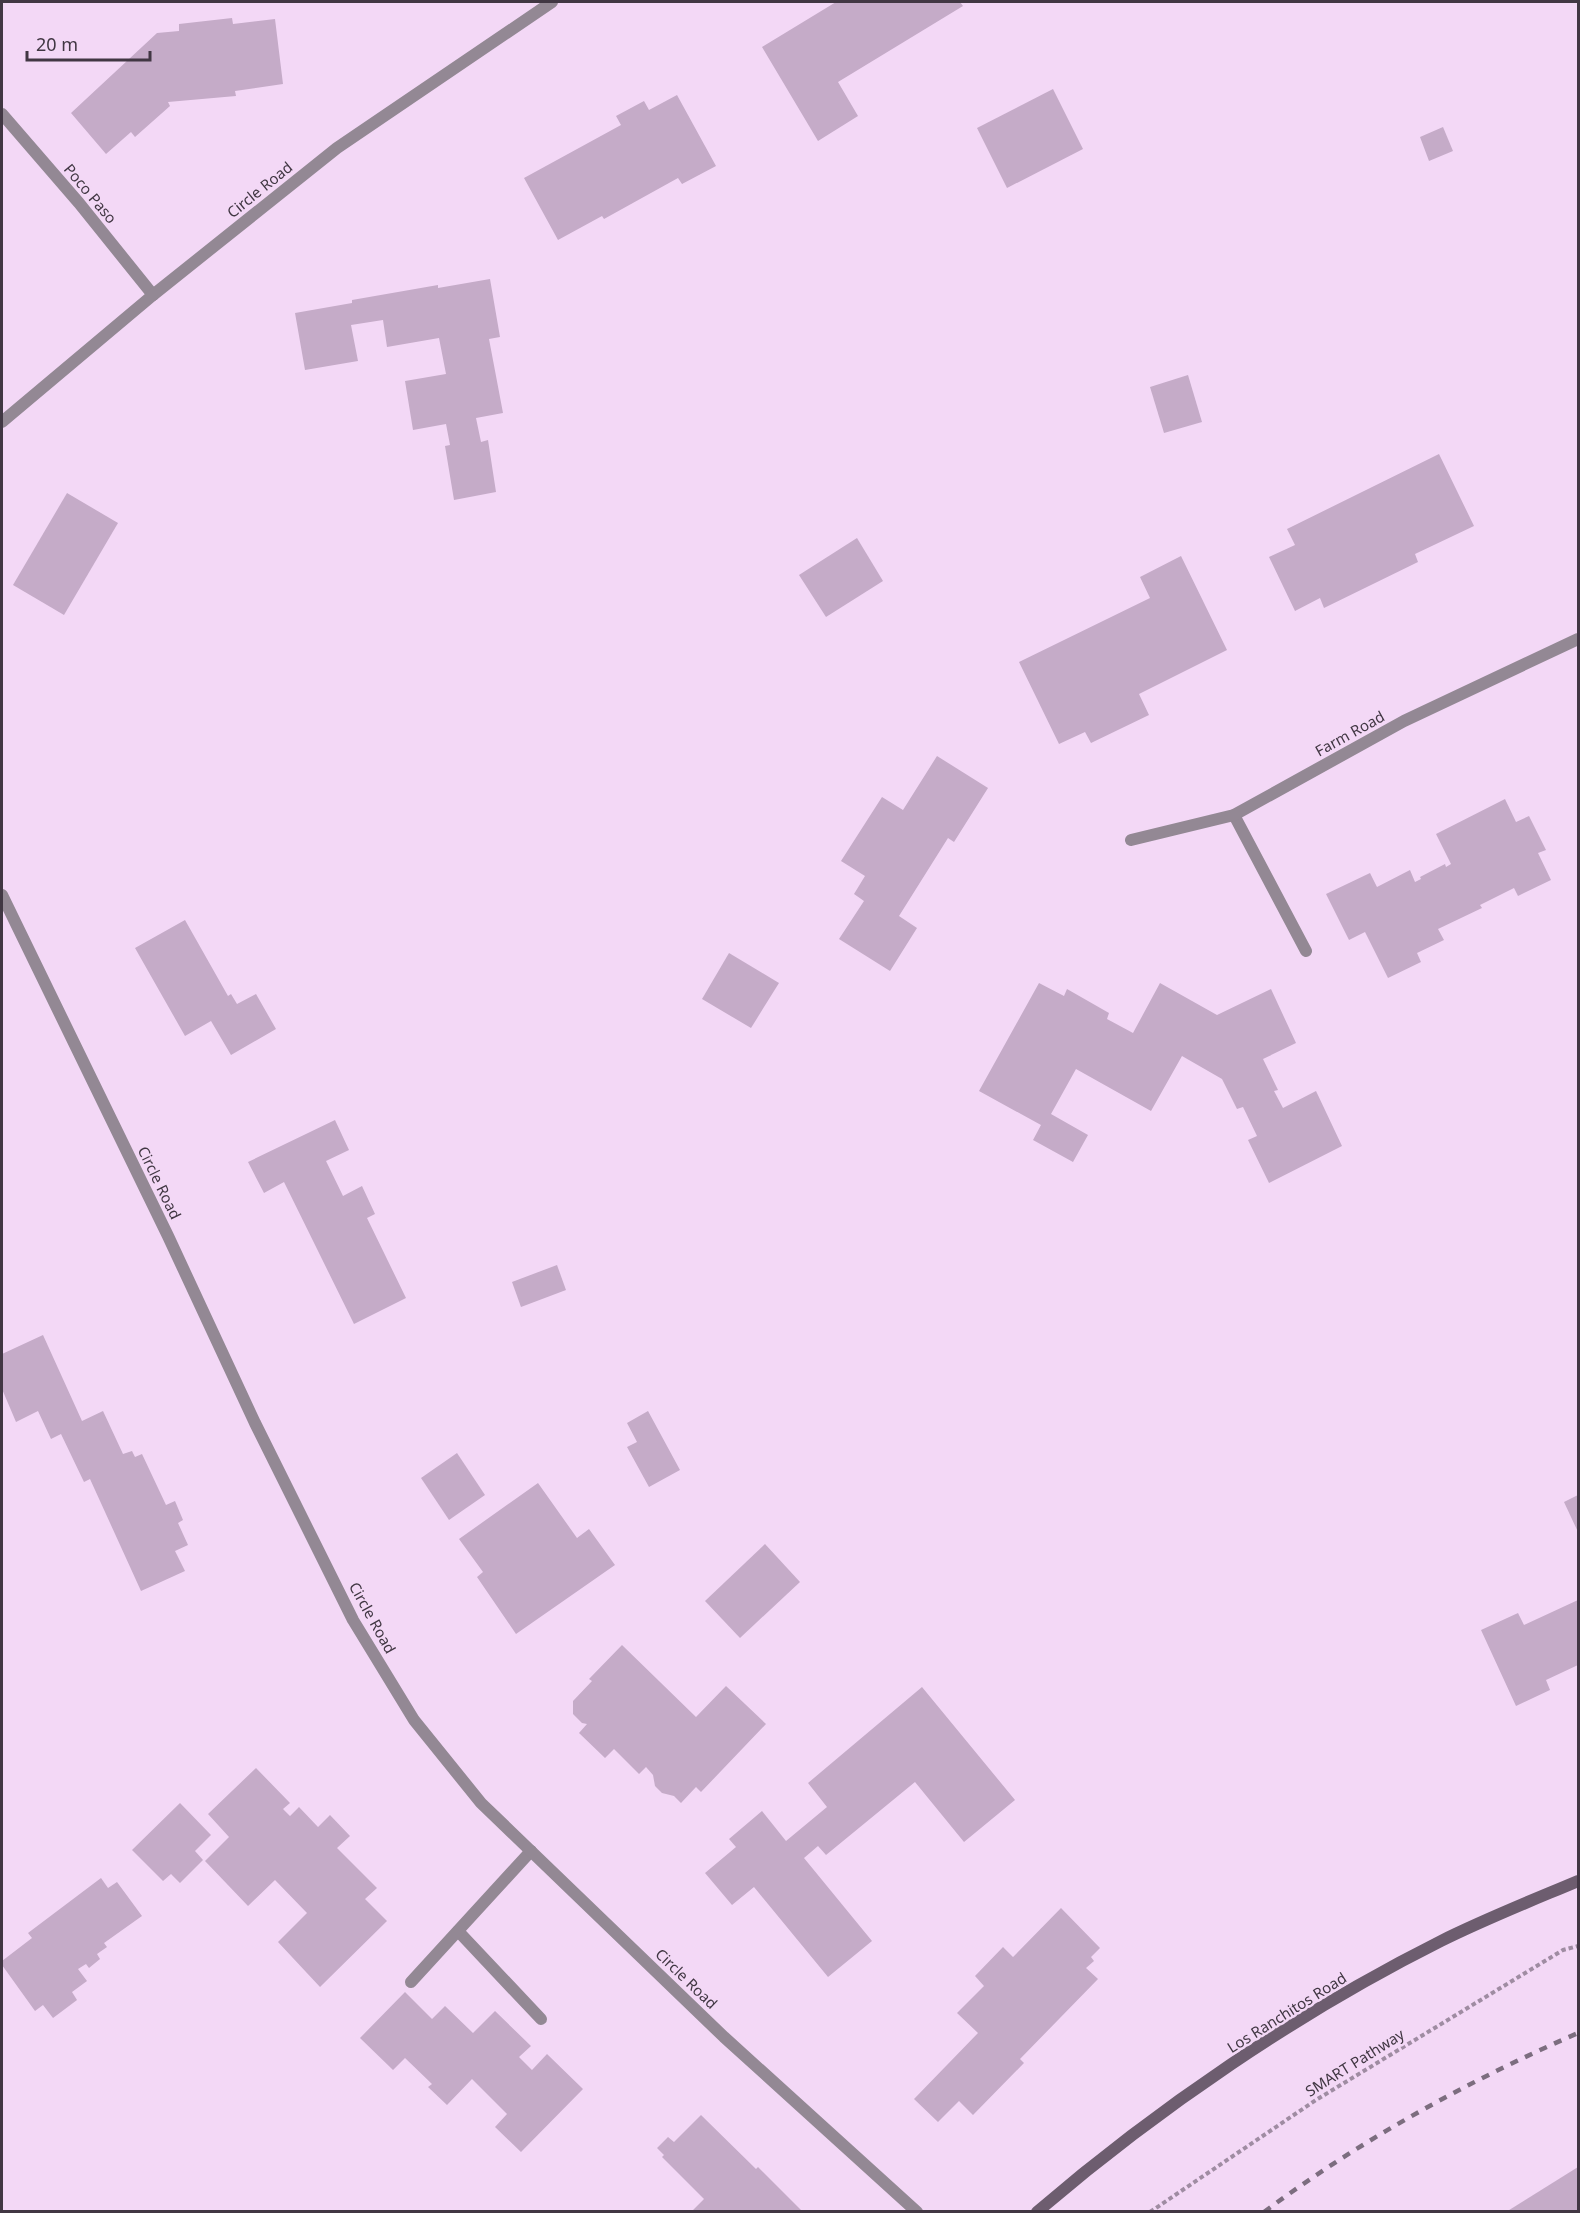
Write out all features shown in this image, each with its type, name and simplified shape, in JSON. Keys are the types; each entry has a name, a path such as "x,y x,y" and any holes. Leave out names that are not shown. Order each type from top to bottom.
{"main road":[{"name":"Los Ranchitos Road","path":"1037,2211 1080,2175 1196,2088 1328,2003 1442,1941 1578,1881"}],"street":[{"name":"Circle Road","path":"2,422 153,295 337,148 552,2"},
{"name":"Poco Paso","path":"2,114 79,203 153,295"},
{"name":"Farm Road","path":"1131,840 1234,815 1404,721 1578,639"},
{"path":"1234,815 1306,951"},
{"name":"Circle Road","path":"2,895 168,1236 255,1423 353,1620 414,1720 481,1803 724,2037 917,2211"},
{"path":"411,1983 531,1851"},
{"path":"458,1932 541,2019"}],"path":[{"name":"SMART Pathway","path":"1150,2211 1316,2100 1563,1950 1578,1946"}],"building":[{"path":"836,2 960,2 963,6 838,82 858,116 818,141 762,47"},
{"path":"232,18 233,24 275,19 283,84 235,91 236,96 168,102 170,106 135,137 131,132 106,154 71,113 157,33 179,31 179,24"},
{"path":"1053,89 1083,149 1007,188 977,128"},
{"path":"677,95 716,166 682,184 678,178 604,219 602,216 558,240 524,178 621,125 616,116 644,101 649,110"},
{"path":"1443,127 1453,151 1429,161 1420,137"},
{"path":"490,279 500,337 489,339 503,413 476,418 481,442 488,440 496,492 454,500 445,446 450,445 446,424 413,430 405,381 446,374 439,338 387,347 383,320 351,325 358,361 305,370 295,313 352,303 352,300 438,285 438,288"},
{"path":"1188,375 1202,422 1164,433 1150,387"},
{"path":"1439,454 1474,526 1415,554 1418,562 1324,608 1320,598 1295,611 1269,557 1295,545 1287,529"},
{"path":"67,493 118,523 64,615 13,585"},
{"path":"857,538 883,581 826,617 799,575"},
{"path":"1181,556 1227,650 1139,694 1149,715 1091,743 1085,732 1059,744 1019,662 1150,598 1140,577"},
{"path":"937,756 988,788 954,842 948,838 899,916 917,928 890,971 839,939 864,901 854,894 865,876 841,861 882,797 903,810"},
{"path":"1505,799 1516,822 1529,816 1546,850 1538,853 1551,880 1518,896 1514,888 1480,905 1482,908 1438,929 1444,940 1417,953 1421,962 1388,978 1365,932 1349,940 1326,894 1370,873 1377,887 1410,870 1415,882 1445,864 1446,867 1451,864 1436,834"},
{"path":"185,920 228,996 231,994 237,1004 256,994 276,1029 231,1055 211,1021 185,1036 135,948"},
{"path":"729,953 779,983 751,1028 702,999"},
{"path":"1039,983 1064,996 1067,989 1109,1013 1107,1019 1133,1033 1160,983 1217,1015 1271,989 1296,1043 1263,1059 1278,1090 1274,1091 1283,1108 1316,1091 1342,1146 1269,1183 1248,1140 1257,1136 1243,1107 1237,1109 1222,1079 1182,1056 1151,1111 1076,1069 1051,1114 1088,1135 1073,1162 1033,1140 1041,1125 979,1091"},
{"path":"335,1120 349,1150 326,1161 343,1196 362,1186 375,1214 367,1218 406,1298 354,1324 284,1182 264,1193 248,1162"},
{"path":"557,1265 566,1290 521,1307 512,1282"},
{"path":"43,1335 82,1421 103,1411 123,1454 132,1451 135,1457 142,1454 166,1505 175,1501 183,1520 178,1523 188,1545 175,1551 185,1571 141,1591 90,1479 84,1482 61,1434 51,1439 38,1411 16,1422 2,1389 2,1354"},
{"path":"648,1411 680,1470 649,1487 627,1447 637,1442 627,1423"},
{"path":"457,1453 485,1495 449,1520 421,1478"},
{"path":"538,1483 577,1538 589,1529 615,1565 516,1634 477,1577 483,1572 459,1539"},
{"path":"1578,1495 1578,1532 1564,1502"},
{"path":"765,1544 800,1582 740,1638 705,1601"},
{"path":"1578,1600 1578,1665 1546,1680 1550,1690 1516,1706 1481,1630 1518,1613 1524,1625"},
{"path":"622,1645 696,1717 726,1686 766,1724 701,1792 696,1787 681,1803 674,1796 662,1793 655,1786 653,1775 646,1767 639,1774 614,1749 605,1758 579,1733 587,1724 582,1723 573,1714 573,1701 592,1681 589,1679"},
{"path":"922,1687 1015,1800 964,1842 915,1782 826,1855 818,1846 804,1858 872,1941 828,1977 754,1887 732,1905 705,1873 736,1847 729,1839 762,1811 786,1841 827,1807 808,1783"},
{"path":"256,1768 290,1803 283,1809 290,1816 299,1807 318,1827 330,1815 350,1836 337,1848 377,1888 365,1899 387,1921 320,1987 278,1942 307,1913 275,1880 248,1906 205,1861 229,1837 208,1814"},
{"path":"180,1803 211,1835 195,1851 203,1860 180,1883 171,1874 163,1881 132,1850"},
{"path":"101,1878 108,1888 117,1882 142,1916 104,1943 107,1947 97,1954 100,1959 89,1968 86,1964 78,1969 87,1981 72,1992 77,2000 53,2018 43,2005 35,2011 2,1965 2,1961 32,1938 28,1933"},
{"path":"1061,1908 1100,1948 1091,1957 1094,1961 1086,1968 1098,1979 1020,2059 1024,2063 973,2115 959,2101 938,2122 914,2099 978,2033 957,2013 984,1986 975,1976 1003,1947 1013,1957"},
{"path":"405,1992 432,2019 445,2006 473,2033 495,2011 531,2046 519,2057 532,2070 547,2054 583,2089 521,2152 495,2127 507,2114 472,2079 447,2105 428,2087 432,2084 405,2058 393,2070 360,2038"},
{"path":"701,2115 803,2212 695,2212 693,2210 704,2199 662,2157 664,2155 657,2148 668,2137 674,2142"},
{"path":"1578,2167 1578,2212 1506,2212"}],"railway":[{"path":"1264,2212 1377,2136 1496,2071 1578,2033"}]}
